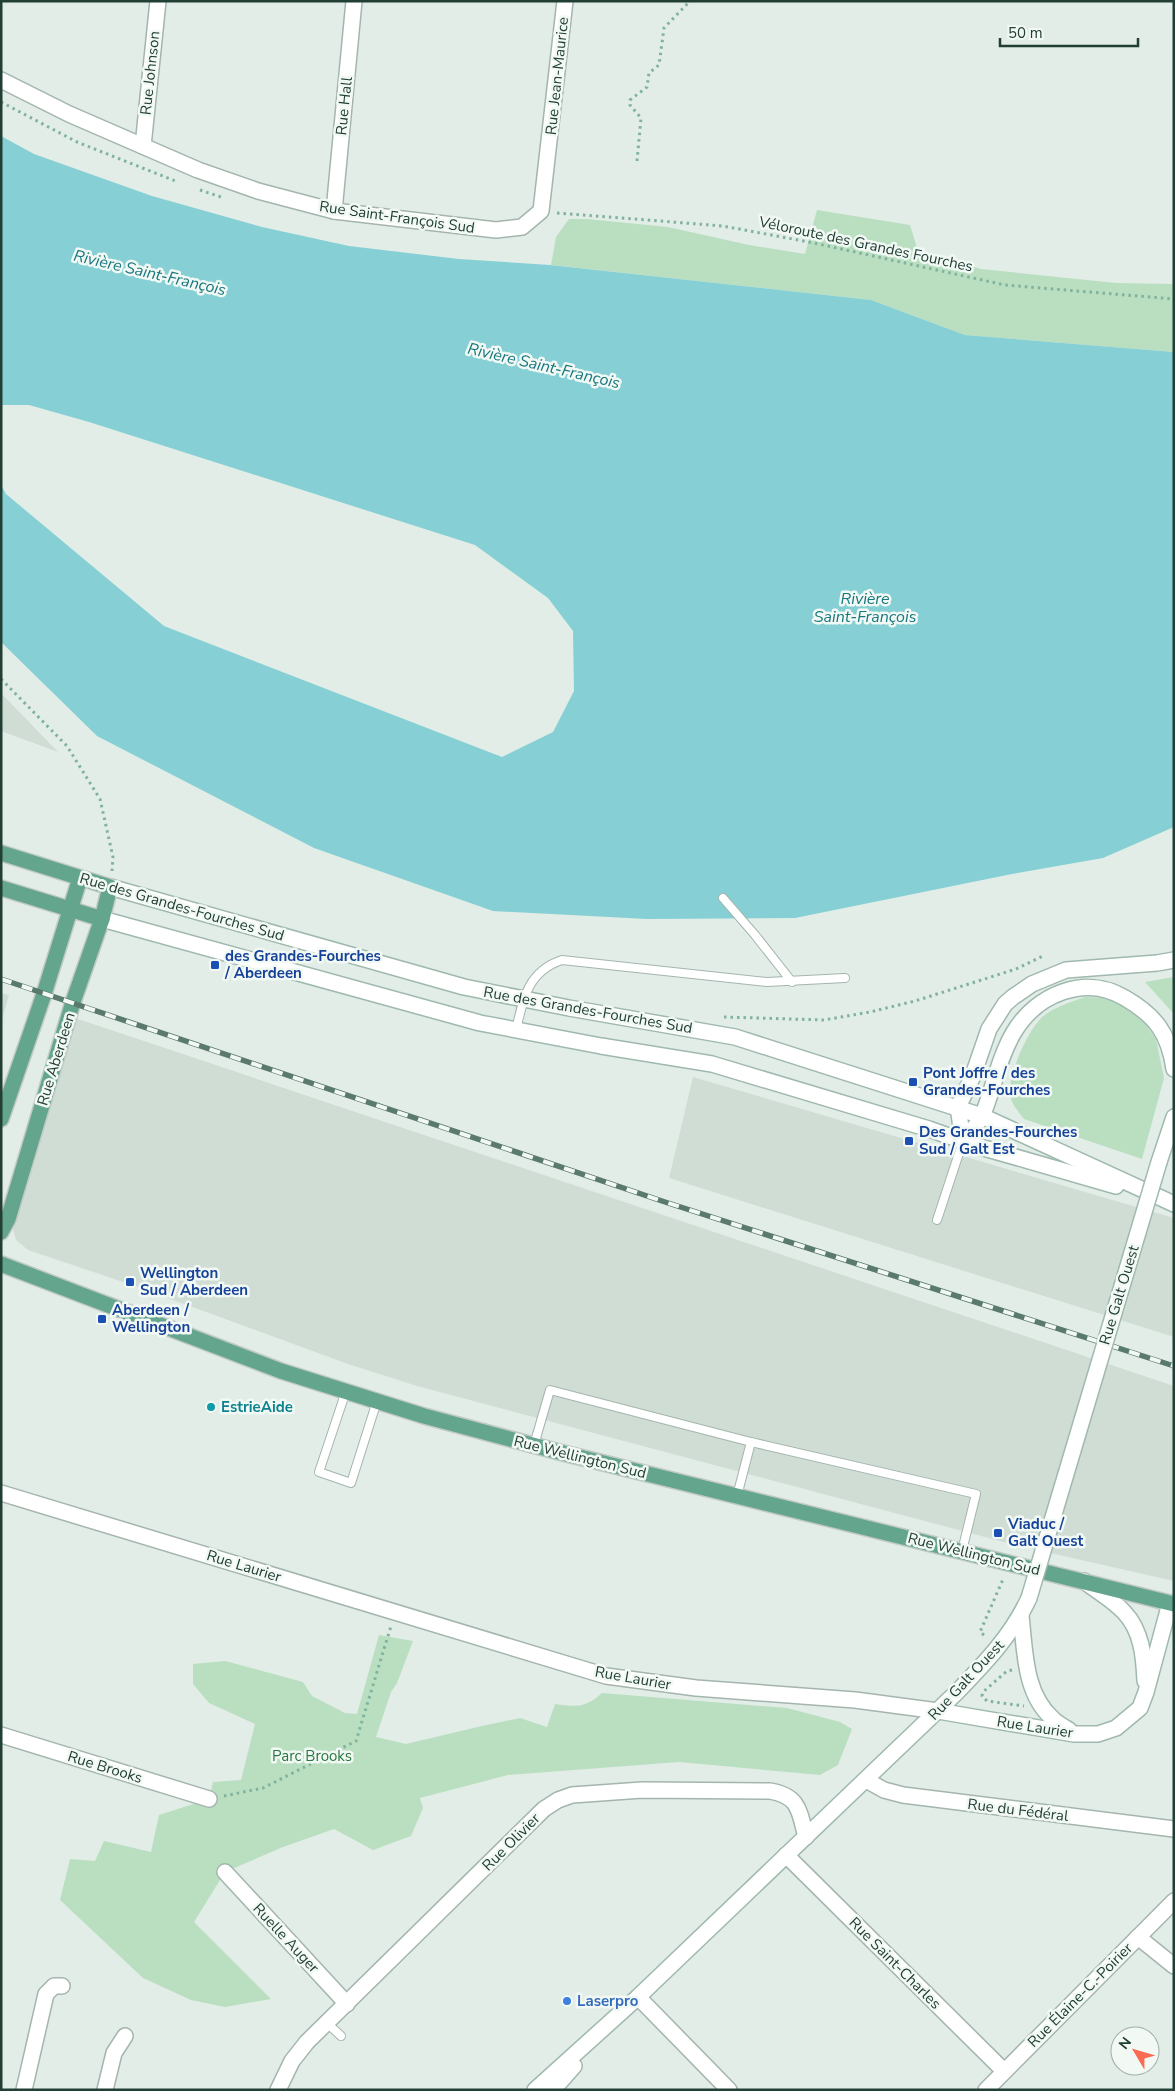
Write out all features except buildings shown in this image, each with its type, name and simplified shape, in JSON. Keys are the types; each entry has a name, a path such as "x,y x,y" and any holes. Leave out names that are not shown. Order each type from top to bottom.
{"main road":[{"name":"Rue Johnson","path":"143,146 158,1"},
{"name":"Rue Hall","path":"334,211 354,1"},
{"name":"Rue Jean-Maurice","path":"549,150 565,1"},
{"name":"Rue Saint-François Sud","path":"1,80 69,114 198,170 258,191 334,211 496,230 522,227 540,211 549,150"},
{"name":"Rue des Grandes-Fourches Sud","path":"1,854 110,887 464,987 734,1036 982,1116 1168,1202"},
{"name":"Rue Aberdeen","path":"1,1119 80,878"},
{"name":"Rue Aberdeen","path":"1,1232 8,1219 73,1002 102,918 110,887"},
{"name":"Rue des Grandes-Fourches Sud","path":"1,888 71,910 471,1020 601,1046 712,1064 1168,1202"},
{"path":"963,1141 958,1107 972,1078 989,1030 1001,1010 1013,997 1032,984 1066,970 1174,960"},
{"path":"963,1141 982,1116 1004,1052 1014,1032 1039,1005 1053,995 1068,989 1086,987 1104,989 1123,996 1146,1012 1159,1026 1171,1048 1174,1069"},
{"name":"Rue Galt Ouest","path":"535,2090 638,1997 938,1711 995,1653 1021,1616 1029,1598 1174,1117"},
{"name":"Rue Wellington Sud","path":"1,1264 281,1371 377,1401 534,1446 1172,1604"},
{"name":"Rue Laurier","path":"1,1494 606,1676 696,1688 855,1700 938,1711 1074,1734 1098,1734 1116,1728 1140,1708 1172,1604"},
{"path":"1084,1581 1124,1613 1139,1637 1143,1652 1146,1692"},
{"path":"1021,1616 1027,1669 1033,1688 1042,1706 1052,1719 1074,1734"},
{"name":"Rue Brooks","path":"1,1735 209,1800"},
{"name":"Rue du Fédéral","path":"866,1780 884,1790 903,1795 1174,1829"},
{"name":"Rue Olivier","path":"278,2090 292,2061 307,2042 328,2024 537,1816 558,1800 572,1796 642,1790 770,1790 783,1793 793,1799 806,1836"},
{"name":"Rue Saint-Charles","path":"786,1855 1004,2071"},
{"name":"Ruelle Auger","path":"225,1872 347,2004"},
{"name":"Rue Élaine-C.-Poirier","path":"986,2090 1174,1901"},
{"path":"1138,1937 1174,1966"},
{"path":"24,2090 46,1994 54,1986 62,1986"},
{"path":"638,1997 728,2090"},
{"name":"Rue Galt Ouest","path":"553,2090 638,1997"},
{"path":"105,2090 114,2053 125,2036"}],"lane":[{"path":"723,898 755,934 792,982"},
{"path":"516,1030 524,999 538,972 548,964 562,960 767,982 845,978"},
{"path":"937,1220 963,1141"},
{"path":"534,1446 550,1390 751,1442 976,1494 962,1551"},
{"path":"346,1391 319,1472 351,1483 377,1401"},
{"path":"737,1496 751,1442"},
{"path":"328,2024 341,2036"}],"path":[{"path":"636,161 641,118 630,105 630,100 647,87 649,73 659,65 664,28 690,1"},
{"name":"Véloroute des Grandes Fourches","path":"554,213 723,226 814,243 1004,285 1174,299"},
{"path":"1,679 67,746 100,800 114,857 110,887"},
{"path":"716,1016 824,1020 870,1012 916,1001 1016,968 1043,956"},
{"path":"984,1635 980,1632 1004,1576"},
{"path":"209,1800 263,1788 356,1740 396,1612"},
{"path":"1018,1670 1007,1671 983,1692 981,1698 1028,1707"}],"shaded area":[{"path":"1,693 58,752 1,731"},
{"path":"1,993 9,995 1,1023"},
{"path":"75,1018 1174,1386 1174,1581 1015,1545 417,1386 348,1364 132,1285 28,1250 16,1240 12,1225"},
{"path":"693,1077 1174,1218 1174,1337 669,1178"}],"green space":[{"path":"817,210 910,225 918,251 981,269 1116,283 1174,284 1174,352 965,335 871,300 551,265 556,237 569,219 668,227 749,245 805,254"},
{"path":"1174,977 1174,1009 1173,1013 1145,982"},
{"path":"1085,997 1110,998 1128,1007 1144,1022 1156,1039 1164,1078 1142,1159 1024,1119 1011,1099 1010,1087 1016,1065 1026,1040 1039,1020 1050,1011 1064,1004"},
{"name":"Parc Brooks","path":"379,1635 413,1641 397,1683 391,1692 376,1737 406,1744 520,1718 547,1727 555,1704 569,1706 585,1704 602,1693 787,1708 840,1722 852,1729 838,1765 820,1775 679,1762 508,1775 420,1798 423,1808 411,1836 373,1850 334,1829 283,1847 225,1872 194,1922 271,1999 225,2007 191,2000 143,1978 60,1900 70,1859 95,1861 104,1841 151,1852 159,1815 209,1799 213,1782 241,1780 255,1724 209,1703 193,1684 193,1664 225,1661 303,1682 312,1696 345,1713 357,1714"}],"water":[{"name":"Rivière Saint-François","path":"1,136 34,154 152,196 262,227 349,246 459,259 550,265 871,300 965,335 1174,352 1174,827 1103,858 1012,874 795,918 647,919 493,911 314,848 97,736 1,642 1,485 6,494 164,626 502,757 553,732 574,691 573,631 548,598 475,545 89,422 29,405 1,405"}],"railway":[{"path":"1,979 665,1202 1174,1366"}],"place":[{"name":"des Grandes-Fourches / Aberdeen","path":"215,965"},
{"name":"Pont Joffre / des Grandes-Fourches","path":"913,1082"},
{"name":"Des Grandes-Fourches Sud / Galt Est","path":"909,1141"},
{"name":"Wellington Sud / Aberdeen","path":"130,1282"},
{"name":"Aberdeen / Wellington","path":"102,1319"},
{"name":"EstrieAide","path":"211,1407"},
{"name":"Viaduc / Galt Ouest","path":"998,1533"},
{"name":"Laserpro","path":"567,2001"}]}
